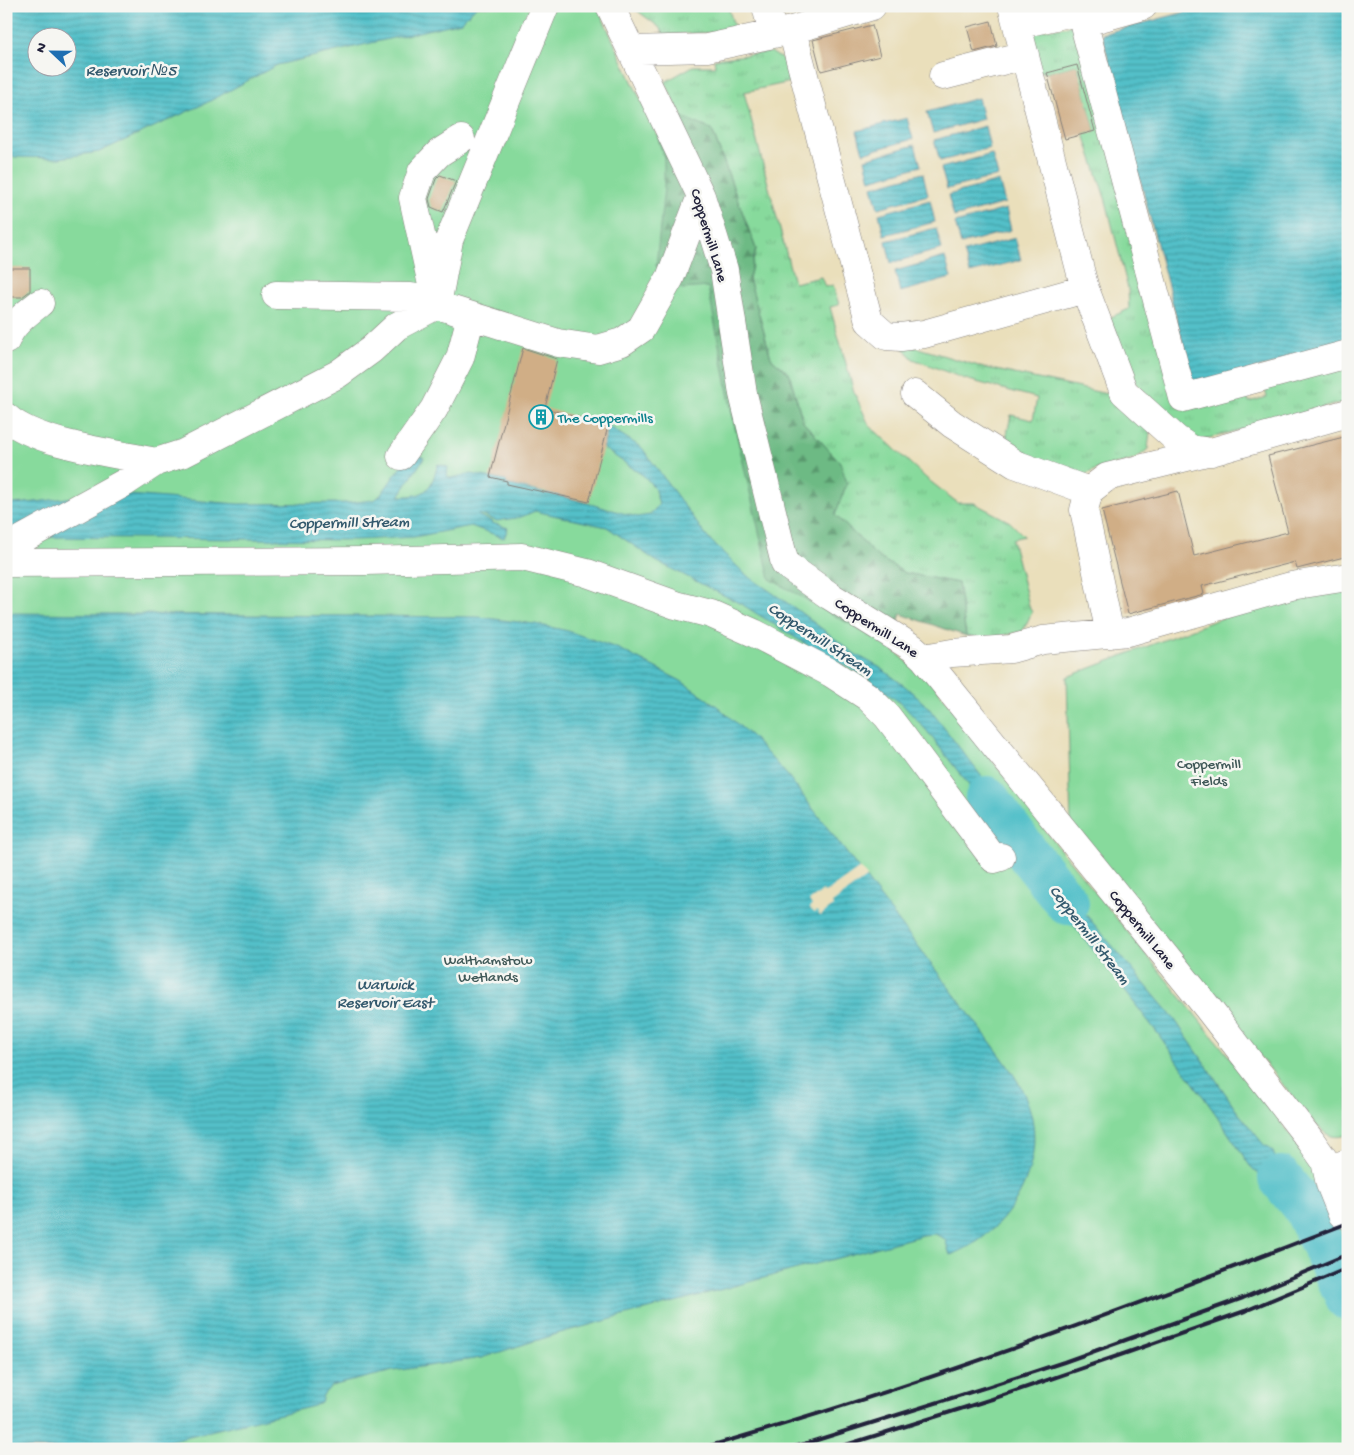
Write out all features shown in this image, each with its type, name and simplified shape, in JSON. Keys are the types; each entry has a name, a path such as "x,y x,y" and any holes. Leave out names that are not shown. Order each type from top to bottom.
{"street":[{"path":"437,305 450,240 545,6"},
{"name":"Coppermill Lane","path":"610,6 701,196 724,270 743,394 785,564 830,596 913,648 924,658 1207,1007 1339,1165"},
{"path":"766,6 783,32 869,321 886,336 901,337 924,334 1085,289"},
{"path":"631,50 707,48 783,32 872,6"},
{"path":"1143,6 1092,20 1081,12 1014,15 1085,289 1124,392 1176,439 1191,449 1208,452"},
{"path":"1081,12 1183,398 1348,354"},
{"path":"943,76 1025,55"},
{"path":"437,305 413,198 422,171 439,153 461,139"},
{"path":"276,295 411,297 558,343 598,349 622,342 641,329 670,278 701,196"},
{"path":"6,340 8,333 40,303"},
{"path":"6,548 124,483 156,462 184,452 338,374 371,350 397,326 437,305"},
{"path":"401,456 434,408 460,358 471,316"},
{"path":"915,394 952,424 1015,464 1089,491"},
{"path":"1110,634 1084,510 1089,491 1108,477 1211,452 1348,413"},
{"path":"6,417 14,424 56,441 156,462"},
{"path":"6,562 366,561 522,557 587,573 711,614 754,633 831,673 868,697 887,716 994,859 1001,857"},
{"path":"924,658 952,653 1011,649 1043,640 1128,632 1291,586 1348,577"},
{"path":"1339,1165 1330,1184 1342,1214"}],"green space":[{"name":"Walthamstow Wetlands","path":"6,6 597,6 657,135 664,158 664,188 656,266 682,289 708,287 733,419 770,579 890,647 935,686 1056,844 1267,1103 1313,1165 1348,1247 1348,1449 6,1449"},
{"path":"631,6 728,6 734,27 719,32 664,35 659,27"},
{"path":"1075,25 1192,408 1222,403 1229,391 1245,386 1249,402 1267,397 1263,382 1348,359 1348,401 1202,440 1187,434 1119,367 1109,318 1129,309 1128,289 1106,201 1084,134 1095,131 1077,65 1047,73 1039,71 1032,42 1036,31"},
{"path":"771,52 789,64 791,82 744,92 794,283 821,277 825,287 833,285 839,305 830,307 854,392 869,425 926,478 958,503 974,503 1010,522 1024,536 1012,539 1032,612 1023,631 988,639 966,636 958,583 905,573 878,557 835,515 840,462 803,422 789,373 771,358 749,278 756,249 712,130 682,117 665,82 693,66 715,66 714,59"},
{"path":"682,117 712,130 756,249 749,278 771,358 789,373 803,422 840,462 847,483 835,515 878,557 905,573 958,583 966,636 901,614 890,647 935,686 796,609 649,444 645,258 647,143"},
{"path":"898,342 982,367 1112,395 1150,431 1148,449 1136,459 1095,470 1082,476 1015,453 1006,439 1011,415 1033,420 1037,398 965,379 913,359"},
{"name":"Coppermill Fields","path":"1348,585 1348,1134 1334,1136 1319,1128 1306,1113 1071,826 1067,677 1211,622 1294,593"}],"water":[{"name":"Reservoir №5","path":"6,6 477,6 461,22 277,65 206,103 99,152 59,158 15,157 6,154"},
{"path":"1208,6 1345,6 1348,17 1348,344 1194,385 1102,34"},
{"path":"978,98 983,119 933,133 927,112"},
{"path":"907,118 913,139 863,153 857,131"},
{"path":"985,126 990,148 940,161 934,140"},
{"path":"915,145 921,166 870,180 865,159"},
{"path":"992,154 998,176 947,189 941,168"},
{"path":"923,173 928,195 878,208 872,187"},
{"path":"999,181 1005,203 954,217 948,195"},
{"path":"930,200 935,222 884,235 879,214"},
{"path":"1006,209 1011,230 961,244 955,223"},
{"path":"936,228 942,249 891,263 886,241"},
{"path":"1015,238 1021,260 970,273 964,252"},
{"path":"945,257 951,278 900,292 895,271"},
{"path":"608,426 642,448 707,537 745,574 796,609 855,654 879,667 906,687 928,707 1033,843 1014,848 994,818 927,731 903,705 864,676 804,643 743,605 656,561 607,527 535,511 521,517 497,521 479,514 479,516 492,523 508,528 504,538 471,526 414,537 354,540 40,537 118,494 238,504 347,503 373,500 380,496 412,451 424,458 399,496 416,495 426,490 433,480 438,464 448,467 447,476 451,478 472,474 507,481 507,484 547,494 547,492 637,517 650,515 659,504 654,487 644,476 603,448"},
{"path":"78,497 6,537 6,504"},
{"name":"Warwick Reservoir East","path":"6,613 478,617 535,624 568,631 619,649 681,681 717,706 752,737 788,776 1011,1070 1026,1097 1032,1118 1034,1140 1025,1182 1015,1201 1003,1219 987,1234 969,1246 950,1255 945,1239 935,1234 923,1235 556,1334 481,1358 393,1371 331,1386 323,1395 321,1402 314,1406 164,1442 122,1449 6,1449"},
{"path":"1039,853 1055,878 1175,1020 1240,1115 1264,1145 1273,1152 1276,1160 1288,1176 1297,1184 1301,1196 1324,1223 1300,1233 1297,1231 1282,1196 1250,1166 1215,1113 1156,1031 1021,857"}],"pier":[{"path":"860,868 867,877 832,903 833,906 820,916 817,911 814,913 810,908 812,905 809,901 823,891 825,893"}],"building":[{"path":"991,21 997,46 974,52 967,27"},
{"path":"872,25 880,56 821,71 813,40"},
{"path":"1077,65 1095,131 1065,139 1047,73"},
{"path":"440,175 456,181 443,212 431,207 429,199 436,179"},
{"path":"6,268 30,268 30,291 22,297 6,297"},
{"name":"The Coppermills","path":"523,348 557,359 545,408 608,426 589,502 507,484 507,481 490,477"},
{"path":"1348,436 1348,556 1297,569 1295,562 1202,586 1204,594 1128,614 1102,510 1178,491 1194,556 1288,532 1268,456"}],"waterway":[{"name":"Coppermill Stream","path":"987,798 1067,903"},
{"name":"Coppermill Stream","path":"1280,1178 1306,1210 1348,1299"}],"railway":[{"path":"699,1449 864,1399 1026,1344 1348,1223"},
{"path":"788,1449 1064,1362 1243,1298 1348,1254"},
{"path":"833,1449 992,1399 1129,1352 1245,1311 1348,1268"}],"place":[{"name":"The Coppermills","path":"541,417"}]}
